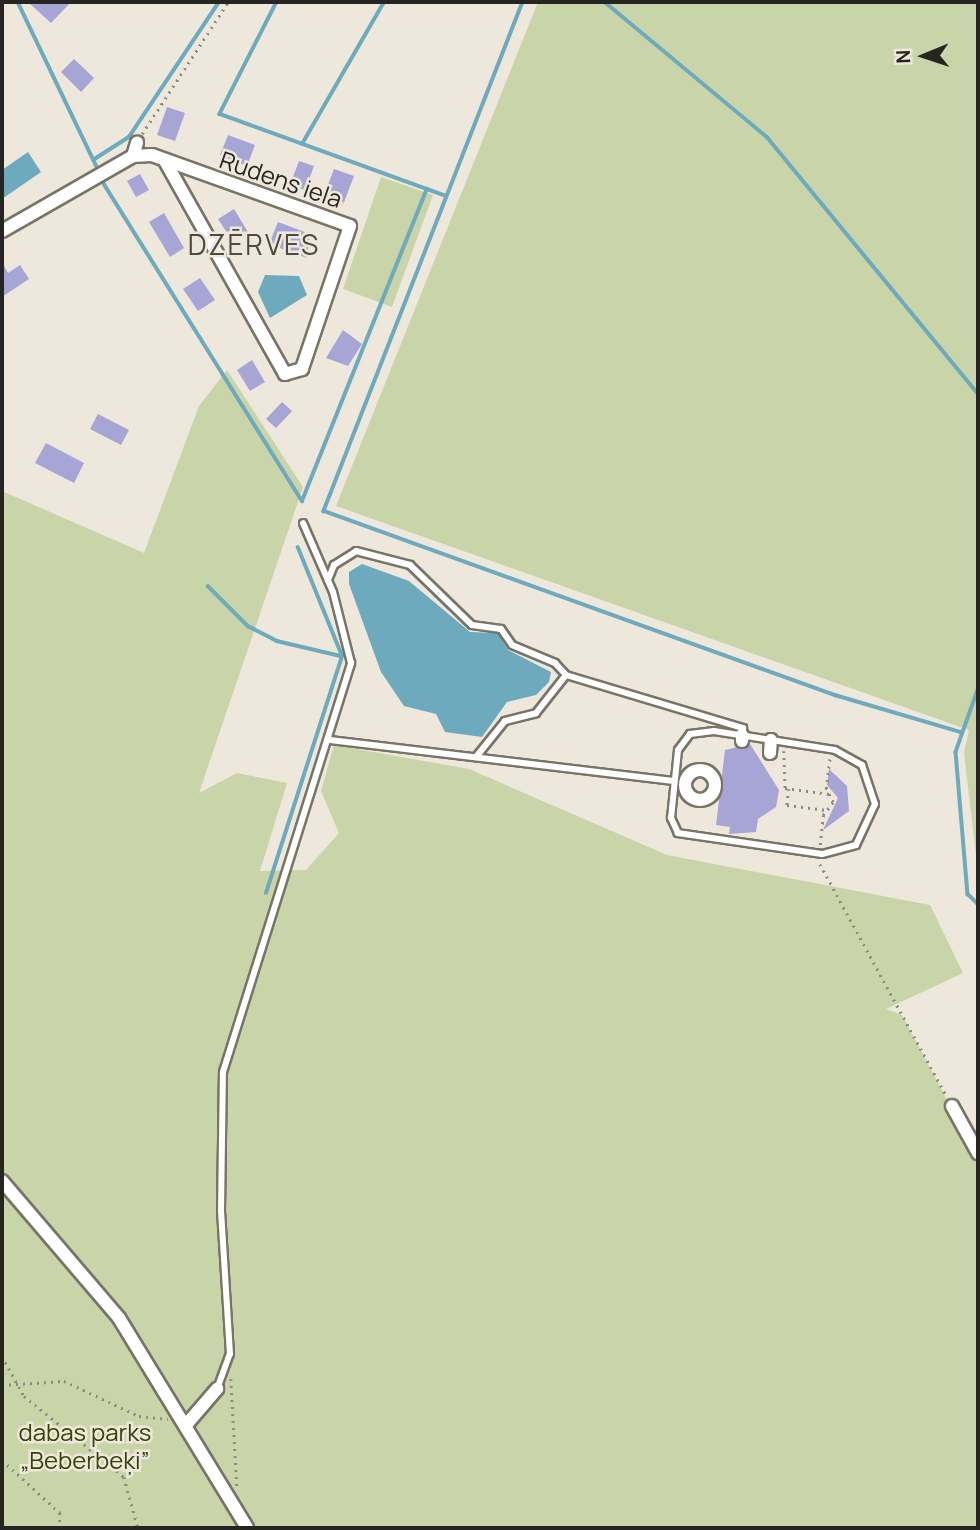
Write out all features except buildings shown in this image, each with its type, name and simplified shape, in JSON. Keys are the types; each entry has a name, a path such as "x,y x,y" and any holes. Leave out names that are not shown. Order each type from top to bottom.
{"street":[{"path":"2,231 133,156 137,143"},
{"name":"Rudens iela","path":"133,156 152,155 351,226 302,369 285,374 165,161"},
{"path":"952,1106 978,1153"},
{"path":"2,1181 120,1318 247,1528"},
{"path":"186,1426 217,1389"}],"lane":[{"path":"217,1389 230,1354 221,1211 223,1072 261,936 330,740 352,646 328,580 303,523"},
{"path":"328,580 334,565 356,551 410,565 472,625 500,629 512,645 555,663 566,675 743,728 742,738"},
{"path":"476,757 505,722 537,713 566,675"},
{"path":"690,734 742,738 772,745 831,750 862,765 875,804 856,845 820,854 689,839 671,818 680,782 678,750 690,734"},
{"path":"330,740 680,782"}],"path":[{"path":"137,143 228,2"},
{"path":"772,745 789,762 787,805 829,811"},
{"path":"831,750 829,811 820,867 952,1106"},
{"path":"789,789 830,794"},
{"path":"230,1354 237,1468"},
{"path":"2,1356 24,1396 124,1477 138,1528"},
{"path":"2,1385 16,1381 64,1381 139,1416 170,1419 178,1414"},
{"path":"2,1460 60,1513 60,1528"}],"green space":[{"path":"538,2 978,2 978,872 964,753 969,730 336,506"},
{"path":"381,177 433,195 392,307 343,289"},
{"name":"dabas parks „Beberbeķi”","path":"227,370 303,487 199,793 237,773 287,783 260,871 306,870 339,833 321,791 334,745 469,769 667,855 930,905 963,973 886,1009 902,1015 978,1158 978,1528 2,1528 2,491 144,553 199,406"}],"water":[{"path":"28,152 41,172 2,199 2,170"},
{"path":"265,275 299,276 307,295 270,318 258,292"},
{"path":"362,564 409,581 470,632 498,633 508,650 551,672 549,682 536,695 507,702 482,737 445,732 436,714 404,706 381,672 349,584 349,572"}],"waterway":[{"path":"18,2 97,167"},
{"path":"93,160 129,137 219,2"},
{"path":"277,2 220,114 446,196"},
{"path":"302,144 384,2"},
{"path":"523,2 324,511 835,695 961,732"},
{"path":"605,2 768,138 978,394"},
{"path":"101,179 302,501"},
{"path":"302,501 427,189"},
{"path":"266,893 342,656 298,548"},
{"path":"208,586 248,626 277,641 341,656"},
{"path":"978,690 956,752 968,894 978,904"}],"district":[{"name":"DZĒRVES","path":"254,244"}]}
